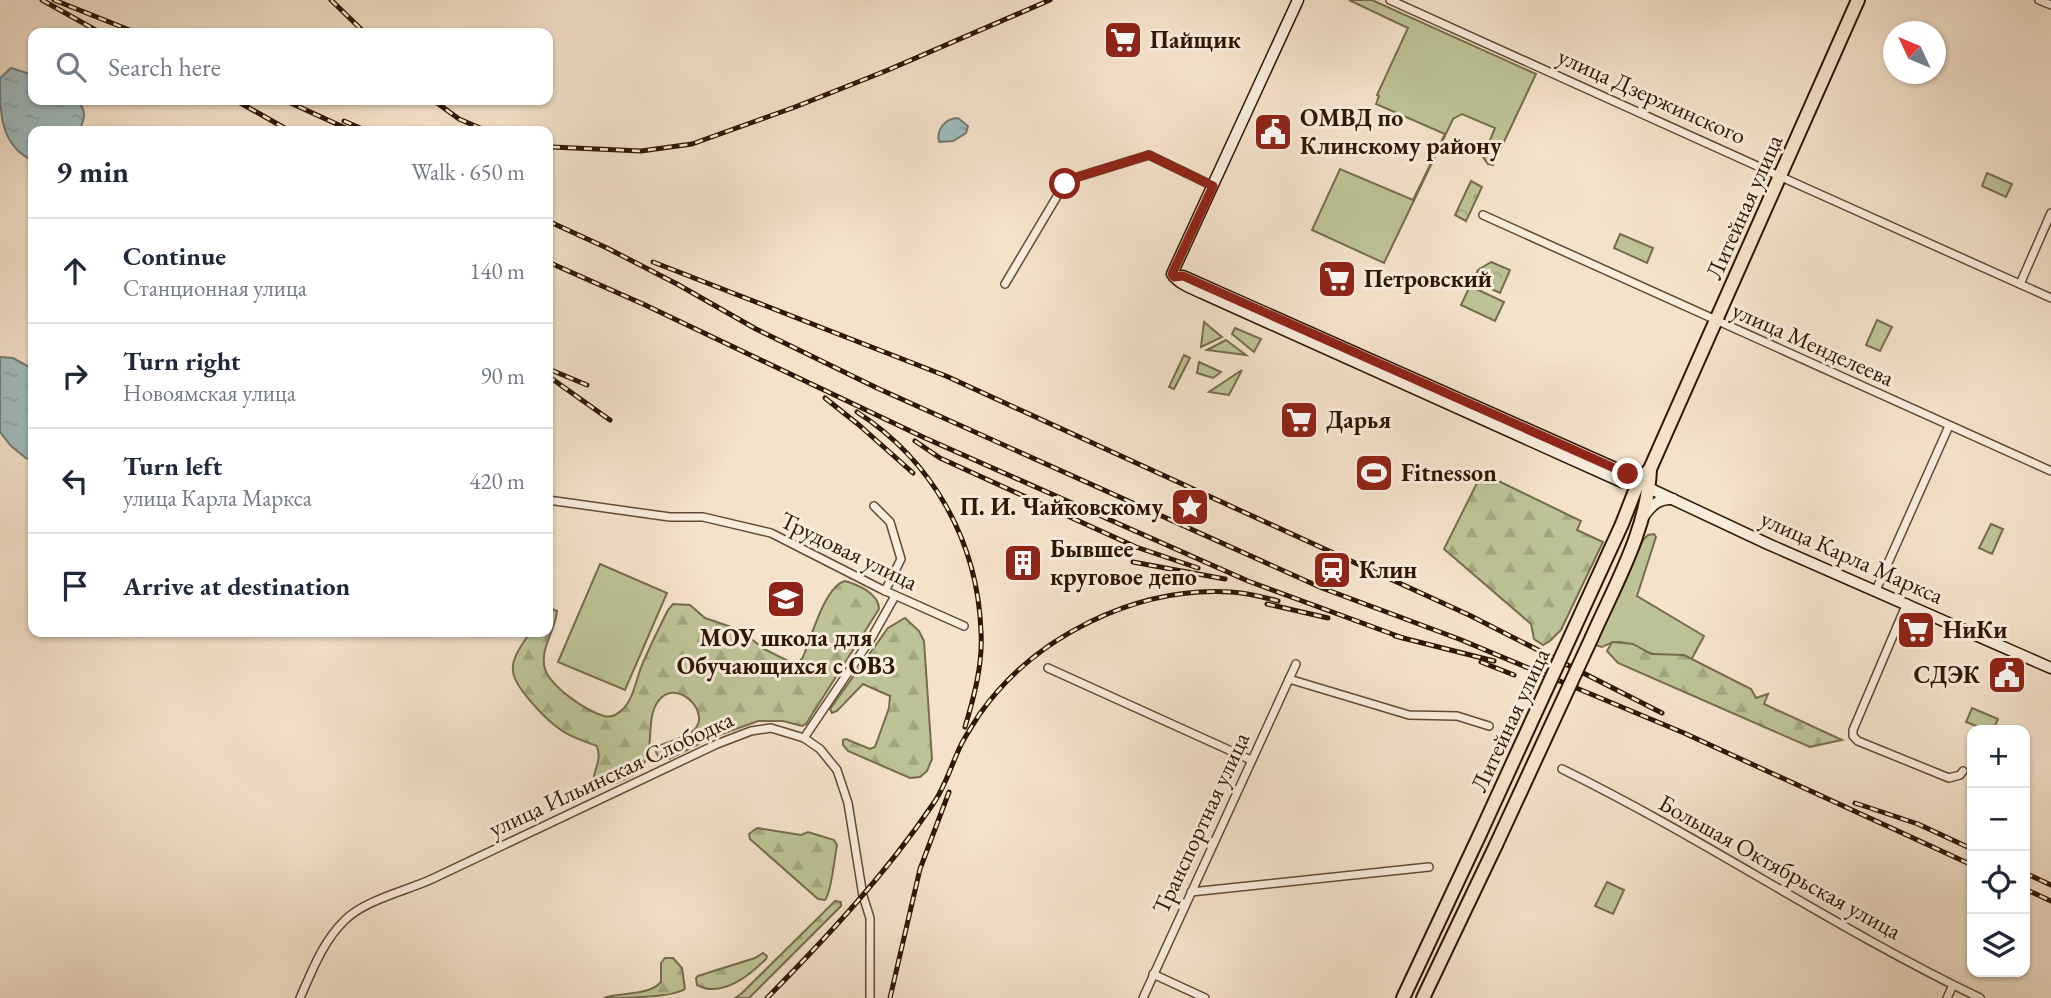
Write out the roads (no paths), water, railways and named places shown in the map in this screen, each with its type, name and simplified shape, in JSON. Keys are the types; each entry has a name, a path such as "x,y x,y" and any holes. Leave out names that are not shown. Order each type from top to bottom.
{"highway":[{"name":"Литейная улица","path":"1423,998 1592,637 1641,524 1644,485 1650,469 1858,0"},
{"name":"Литейная улица","path":"1405,993 1630,503 1644,485"}],"street":[{"path":"1173,275 1298,0"},
{"name":"улица Дзержинского","path":"1390,0 1781,175 1879,223 2051,298"},
{"path":"2039,0 2051,5"},
{"path":"1005,284 1062,188 1071,179 1149,155 1213,186"},
{"path":"2020,284 2051,213"},
{"name":"улица Менделеева","path":"1483,215 2051,471"},
{"name":"улица Карла Маркса","path":"1173,275 1178,281 1202,293 1622,482 1644,485"},
{"name":"улица Карла Маркса","path":"1173,275 1183,276 1622,471 1644,485 1768,544 2051,668"},
{"path":"1876,590 1949,426"},
{"path":"1622,482 1630,494 1630,503"},
{"path":"1641,524 1655,503 1673,499"},
{"name":"Трудовая улица","path":"553,501 670,517 704,517 771,533 895,596 964,626"},
{"path":"874,506 890,523 901,559 885,591"},
{"path":"804,738 872,637 895,596"},
{"path":"1907,603 1853,730 1853,736 1857,741 1949,778 1960,775 1963,771"},
{"name":"Транспортная улица","path":"1143,998 1296,664"},
{"path":"1048,668 1251,760"},
{"path":"1289,679 1409,715 1457,716 1489,726"},
{"name":"улица Ильинская Слободка","path":"300,998 334,931 361,908 751,731 771,728 804,738 820,749 837,770 848,803 861,887 870,918 870,998"},
{"name":"Большая Октябрьская улица","path":"1562,769 1687,834 1779,890 1980,998"},
{"path":"1191,892 1429,867"},
{"path":"1153,974 1205,998"},
{"path":"1947,998 1953,985"}],"water":[{"path":"11,68 28,73 28,105 81,105 84,111 81,126 28,126 28,158 14,146 4,127 0,78"},
{"path":"958,118 968,126 966,133 953,141 939,142 942,125"},
{"path":"0,357 13,358 28,366 28,459 11,446 0,432"}],"railway":[{"path":"42,0 92,28"},
{"path":"54,0 124,28"},
{"path":"331,0 360,28"},
{"path":"553,147 641,151 692,144 888,70 1050,0"},
{"path":"244,105 281,126"},
{"path":"295,105 341,126"},
{"path":"440,105 459,119 475,126"},
{"path":"344,121 356,126"},
{"path":"553,223 607,248 756,329 877,388 1322,588 1459,639 1684,733 1967,863"},
{"path":"653,262 946,376 1469,615 1662,713"},
{"path":"553,264 925,438 1248,581 1403,638"},
{"path":"553,371 587,385"},
{"path":"553,380 610,420"},
{"path":"825,398 913,473"},
{"path":"857,412 908,454 929,479 960,536 971,567 978,599 981,656 965,727"},
{"path":"915,441 940,458 1136,547 1198,568"},
{"path":"1133,562 1225,579"},
{"path":"767,998 833,929 895,856 937,797 962,743 979,715 1001,687 1028,662 1057,640 1090,622 1159,598 1195,592 1231,592 1278,601"},
{"path":"1267,604 1328,618"},
{"path":"1395,636 1494,661"},
{"path":"1481,662 1514,675"},
{"path":"890,998 920,869 949,792"},
{"path":"1855,803 1918,824 1967,847"},
{"path":"2030,875 2051,885"},
{"path":"2030,891 2051,901"}],"place":[{"name":"Пайщик","path":"1123,40"},
{"name":"ОМВД по Клинскому району","path":"1273,132"},
{"name":"Петровский","path":"1337,279"},
{"name":"Дарья","path":"1299,420"},
{"name":"Fitnesson","path":"1374,473"},
{"name":"П. И. Чайковскому","path":"1190,507"},
{"name":"Бывшее круговое депо","path":"1023,563"},
{"name":"Клин","path":"1332,570"},
{"name":"МОУ школа для Обучающихся с ОВЗ","path":"786,599"},
{"name":"НиКи","path":"1916,630"},
{"name":"СДЭК","path":"2007,675"}]}
